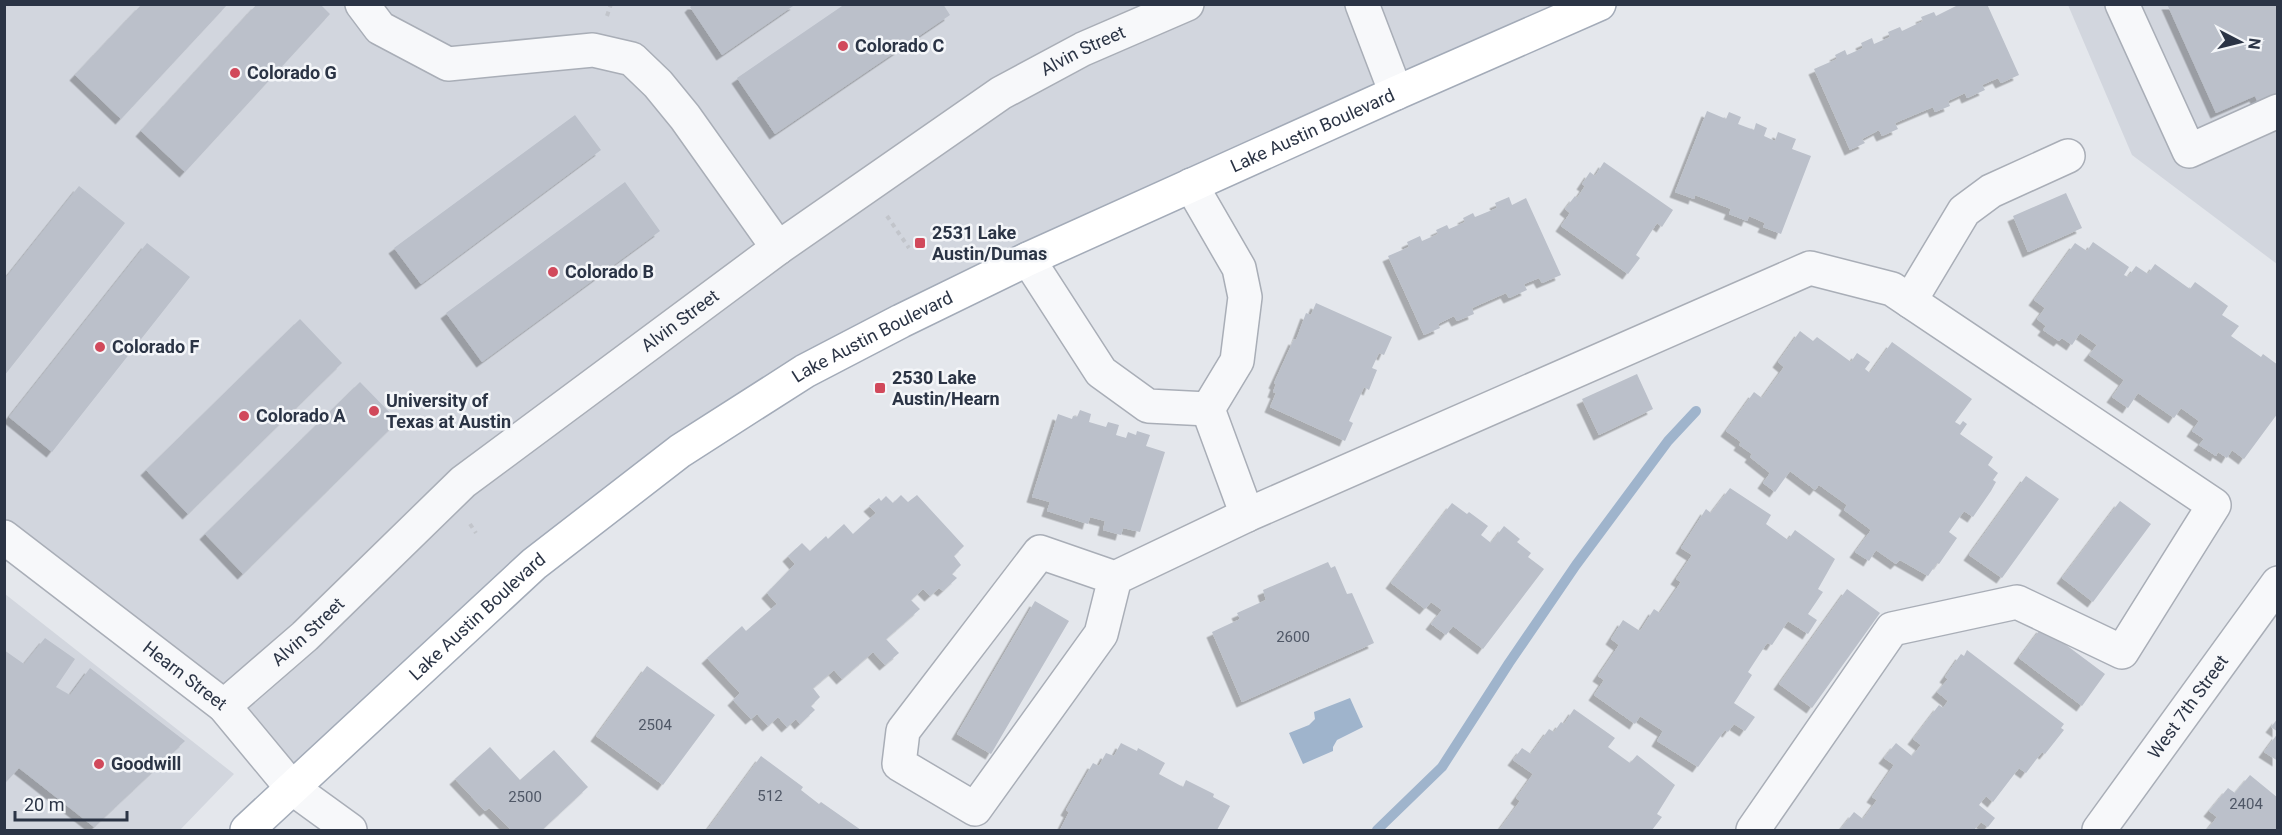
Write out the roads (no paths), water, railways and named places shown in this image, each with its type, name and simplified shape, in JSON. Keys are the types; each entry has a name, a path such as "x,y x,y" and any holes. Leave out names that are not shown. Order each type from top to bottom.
{"main road":[{"name":"Lake Austin Boulevard","path":"247,831 534,564 680,452 805,372 901,321 1028,260 1396,93 1599,4"}],"street":[{"path":"362,4 380,28 448,64 593,50 632,59 685,117 778,248"},
{"name":"Alvin Street","path":"224,706 305,636 463,482 778,248 1001,93 1083,50 1187,4"},
{"path":"1362,4 1396,93"},
{"path":"2122,4 2189,151 2277,111"},
{"path":"1910,301 1964,211 1991,191 2068,156"},
{"path":"1191,185 1239,268 1245,297 1237,361 1208,409"},
{"path":"1028,260 1101,372 1148,406 1208,409"},
{"path":"1115,578 1101,634 968,820 899,764 903,731 1040,552 1115,578 1247,515 1810,268 1892,289 2214,505 2122,652 2017,602 1892,629 1753,831"},
{"path":"1208,409 1247,515"},
{"name":"Hearn Street","path":"6,541 224,706 292,788 350,831"},
{"name":"West 7th Street","path":"2099,831 2277,583"}],"water":[{"path":"1350,698 1363,727 1337,740 1333,751 1303,764 1289,733 1309,725 1315,719 1314,712"}],"waterway":[{"path":"1377,830 1442,767 1576,565 1668,441 1696,411"}],"place":[{"name":"Colorado C","path":"843,46"},
{"name":"Colorado G","path":"235,73"},
{"name":"2531 Lake Austin/Dumas","path":"920,243"},
{"name":"Colorado B","path":"553,272"},
{"name":"Colorado F","path":"100,347"},
{"name":"2530 Lake Austin/Hearn","path":"880,388"},
{"name":"University of Texas at Austin","path":"374,411"},
{"name":"Colorado A","path":"244,416"},
{"name":"Goodwill","path":"99,764"}]}
